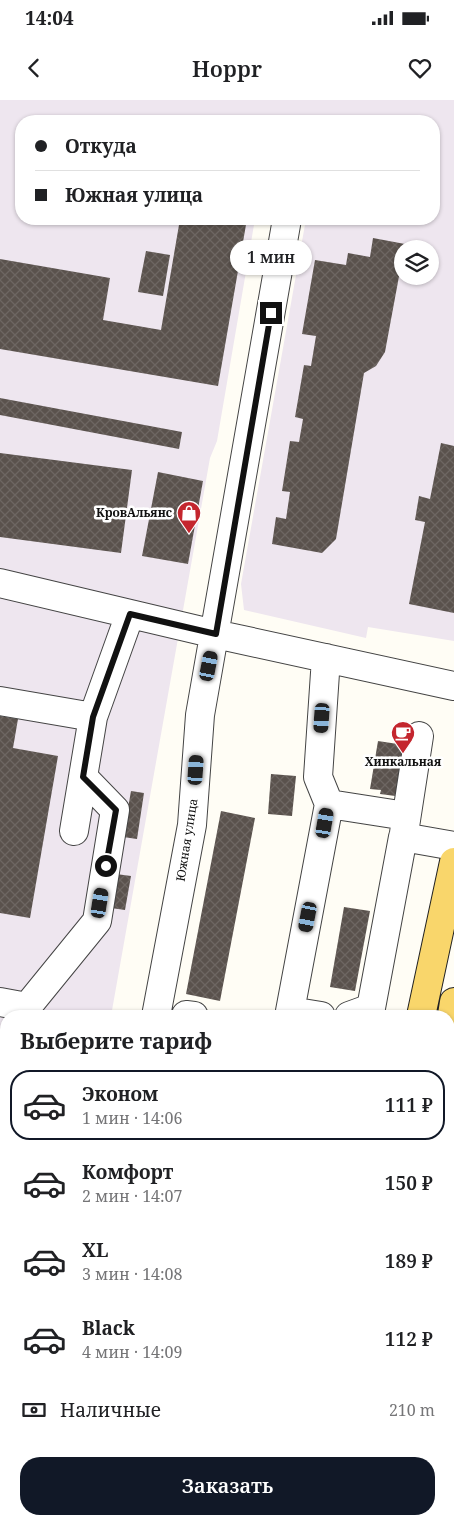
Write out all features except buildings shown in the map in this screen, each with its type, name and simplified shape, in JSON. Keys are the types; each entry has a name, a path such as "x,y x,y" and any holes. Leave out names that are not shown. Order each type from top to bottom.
{"main road":[{"path":"422,1010 454,862"}],"street":[{"name":"Южная улица","path":"157,1010 192,825 200,715 216,634 286,225"},
{"path":"0,583 216,634 454,686"},
{"path":"74,831 93,717 130,614"},
{"path":"291,1010 328,804 318,778 326,658"},
{"path":"0,702 93,717"},
{"path":"366,1010 371,1008 405,826 419,736"},
{"path":"0,1002 27,1006 97,922 116,810 83,777"},
{"path":"328,804 405,826 454,846"}],"shaded area":[{"path":"0,100 454,100 454,641 368,627 366,638 244,610 241,584 305,225 440,225 440,115 15,115 15,225 254,225 217,441 210,458 112,1010 0,1010"}],"place":[{"name":"КровАльянс","path":"189,534"},
{"name":"Хинкальная","path":"403,754"}],"route":[{"path":"106,866 116,810 83,777 93,717 130,614 216,634 271,313"}]}
